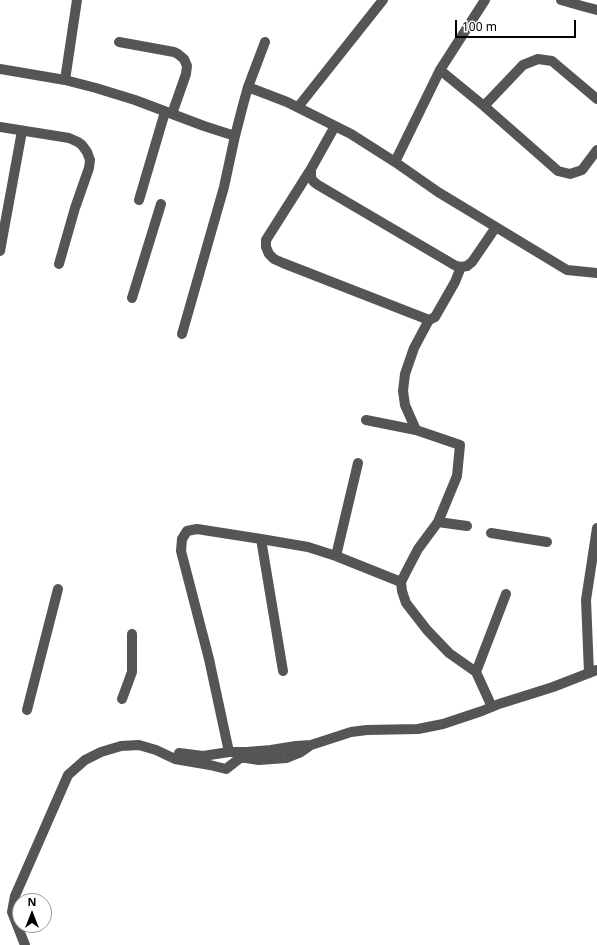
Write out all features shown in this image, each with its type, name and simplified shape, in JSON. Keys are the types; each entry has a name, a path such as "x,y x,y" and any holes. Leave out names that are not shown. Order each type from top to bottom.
{"street":[{"path":"65,80 77,0"},
{"path":"298,107 383,0"},
{"path":"395,162 440,70 485,0"},
{"path":"561,0 583,3 597,10"},
{"path":"119,42 170,51 178,54 182,56 186,63 187,70 168,113 139,200"},
{"path":"182,334 224,187 235,136 248,87 265,42"},
{"path":"484,106 523,65 538,59 552,61 597,99"},
{"path":"0,69 65,80 118,95 235,136"},
{"path":"440,70 484,106 558,171 570,174 582,170 597,150"},
{"path":"248,87 298,107 362,140 434,190 568,270 597,272"},
{"path":"335,126 311,170 266,240 266,247 269,254 274,259 283,263 428,320"},
{"path":"0,127 69,138 78,142 85,148 89,157 89,168 75,208 59,264"},
{"path":"0,251 22,131"},
{"path":"311,170 311,178 318,185 456,266 467,266 472,262 496,227"},
{"path":"132,298 161,204"},
{"path":"416,430 405,405 403,391 405,374 414,348 428,320 435,317 455,282 461,267"},
{"path":"366,420 416,430 460,445 457,476 438,522 418,549 401,582 402,591 406,602 427,630 449,653 476,672 492,707"},
{"path":"336,556 358,463"},
{"path":"438,522 467,526"},
{"path":"25,945 12,912 15,896 68,775 85,760 101,752 121,746 139,745 156,750 175,759 210,765 226,770 240,758 247,755 296,746 311,745 351,732 367,730 418,729 443,724 593,672 586,600 595,550 597,528"},
{"path":"229,752 209,659 181,551 182,539 187,531 197,529 261,538 308,547 336,556 401,582"},
{"path":"491,533 547,542"},
{"path":"261,538 284,671"},
{"path":"27,710 58,589"},
{"path":"476,672 506,594"},
{"path":"122,699 132,672 132,634"},
{"path":"179,753 203,756 229,752 247,755"}]}
